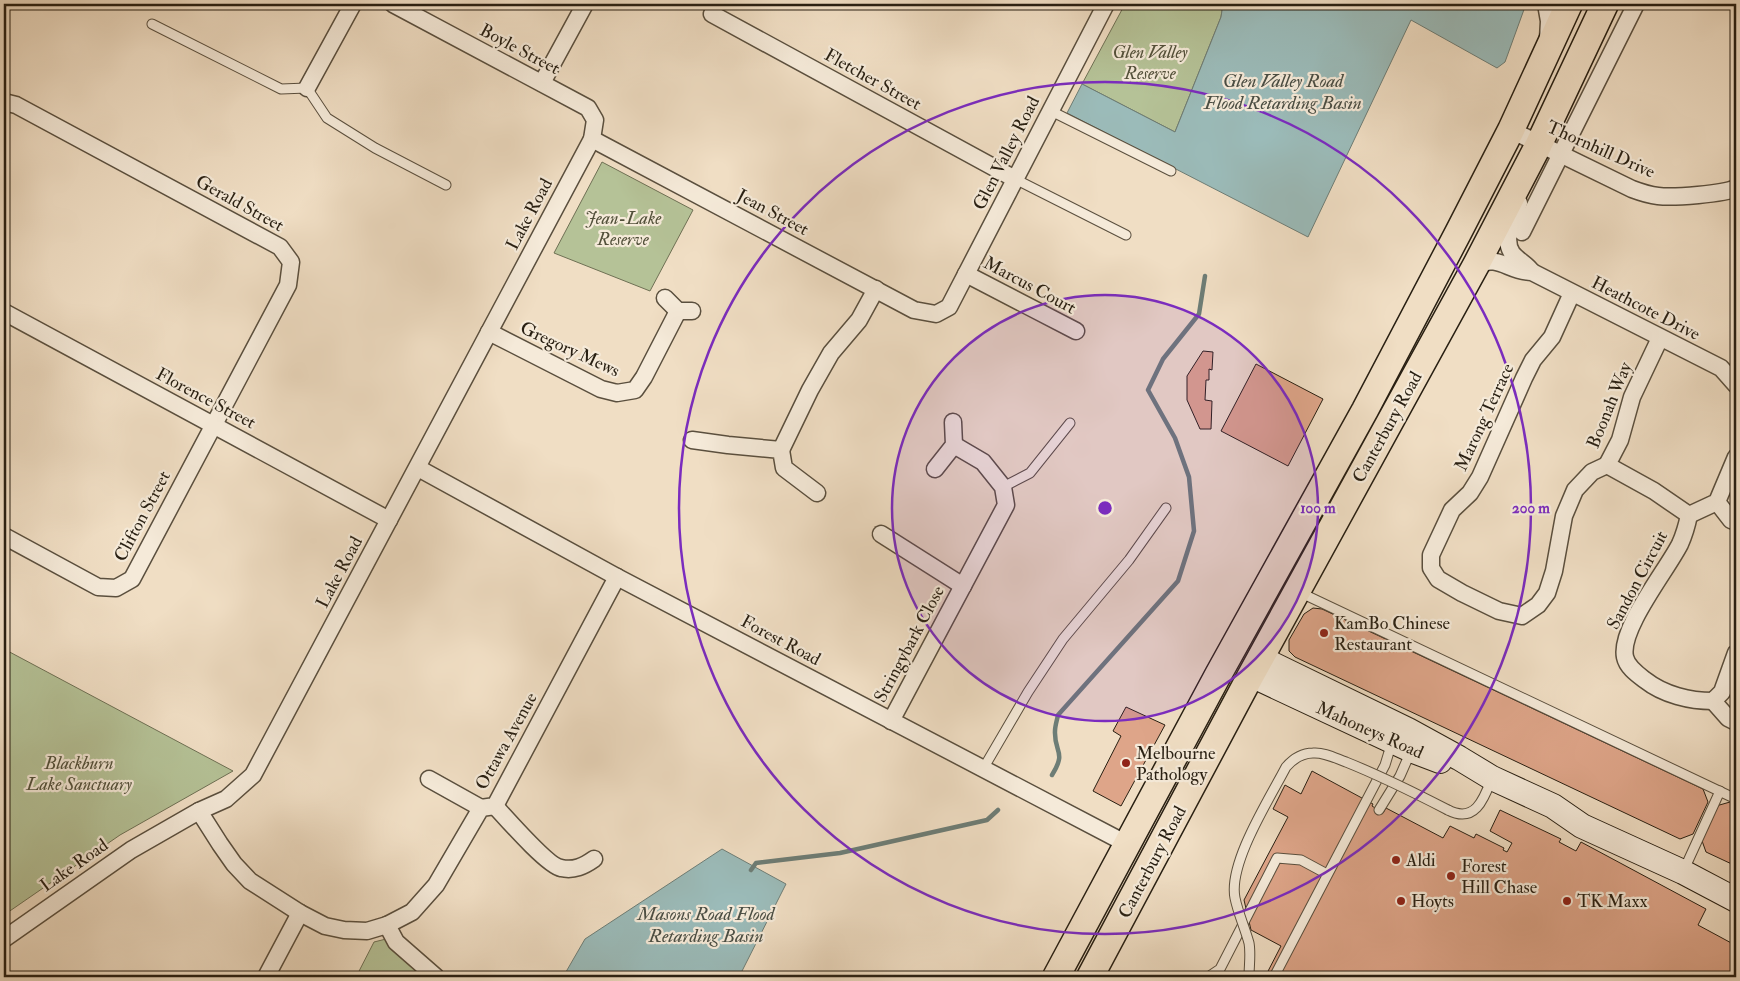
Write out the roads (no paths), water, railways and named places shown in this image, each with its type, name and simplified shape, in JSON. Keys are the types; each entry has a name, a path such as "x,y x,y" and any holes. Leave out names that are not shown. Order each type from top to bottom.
{"main road":[{"name":"Canterbury Road","path":"1056,977 1231,651 1365,410 1511,130 1569,4"},
{"name":"Canterbury Road","path":"1090,977 1153,867 1256,667 1476,265 1542,154 1605,4"},
{"path":"1231,651 1256,667"},
{"name":"Mahoneys Road","path":"1256,667 1401,736 1456,767 1492,778 1553,806 1588,815 1685,866 1736,900"},
{"name":"Mahoneys Road","path":"1685,866 1736,884"}],"street":[{"path":"308,88 353,4"},
{"name":"Boyle Street","path":"393,4 588,108 595,120"},
{"path":"542,83 584,4"},
{"name":"Glen Valley Road","path":"936,314 949,307 1106,4"},
{"name":"Canterbury Road","path":"1546,4 1549,21 1546,54"},
{"name":"Canterbury Road","path":"1522,232 1542,154 1636,4"},
{"name":"Fletcher Street","path":"712,14 1015,179"},
{"name":"Gerald Street","path":"4,102 16,105 280,247 290,262 288,285 213,425"},
{"name":"Lake Road","path":"4,939 131,850 199,810 226,798 253,775 592,139 595,120"},
{"name":"Thornhill Drive","path":"1511,130 1542,154 1632,189 1660,196 1699,194 1736,188"},
{"name":"Jean Street","path":"592,139 914,310 936,314"},
{"name":"Heathcote Drive","path":"1532,272 1527,264 1512,253 1508,238 1519,202 1542,154"},
{"name":"Heathcote Drive","path":"1476,265 1484,261 1492,261 1520,272 1532,272 1721,368 1736,385"},
{"name":"Marcus Court","path":"966,274 1076,331"},
{"path":"817,493 784,468 781,450 810,390 831,353 859,320 876,289"},
{"name":"Marong Terrace","path":"1572,293 1552,337 1533,360 1524,378 1480,477 1470,493 1452,510 1431,554 1431,568 1438,579 1462,593 1499,611 1522,616 1538,605 1547,593 1554,570 1564,516 1576,490 1592,472 1607,465"},
{"name":"Gregory Mews","path":"488,332 601,389 617,393 635,390 685,311 665,298"},
{"name":"Florence Street","path":"4,312 389,520"},
{"name":"Boonah Way","path":"1660,338 1632,396 1620,440 1607,465 1654,491 1689,515"},
{"path":"935,469 954,445 953,422"},
{"name":"Clifton Street","path":"4,536 98,587 116,588 132,579 213,425"},
{"path":"692,440 781,450"},
{"path":"954,445 983,462 1003,487"},
{"path":"1689,515 1716,502 1736,457"},
{"name":"Forest Road","path":"418,468 617,577 1127,844"},
{"name":"Stringybark Close","path":"891,721 1006,505 1003,487"},
{"path":"1716,502 1731,520 1736,522"},
{"name":"Sandon Circuit","path":"1689,515 1679,546 1645,600 1626,639 1625,658 1633,671 1651,685 1676,696 1700,701 1713,701"},
{"name":"Stringybark Close","path":"881,534 963,586"},
{"name":"Ottawa Avenue","path":"199,810 234,864 250,881 300,914 325,926 344,930 367,931 387,925 412,912 436,885 488,807 617,577"},
{"path":"1736,653 1722,692 1713,701 1728,718 1736,722"},
{"path":"429,779 488,807 560,868 582,868 594,859"},
{"path":"266,977 300,914"},
{"path":"387,925 396,942 436,977"}],"lane":[{"path":"152,24 281,89 308,88 326,118 375,148 446,185"},
{"path":"1050,111 1171,171"},
{"path":"1015,179 1126,235"},
{"path":"1003,487 1030,473 1070,423"},
{"path":"983,769 1028,692 1063,639 1129,560 1166,508"},
{"path":"1297,591 1736,799"},
{"path":"1379,810 1400,776 1401,736"},
{"path":"1274,977 1401,736"},
{"path":"1249,977 1249,944 1235,898 1235,883 1243,853 1251,833 1286,767 1292,760 1306,754 1326,754 1363,769 1448,810 1463,815 1474,811 1485,797 1492,778"},
{"path":"1685,866 1720,791"},
{"path":"1213,976 1220,969 1277,858 1301,860 1327,874"}],"water":[{"name":"Glen Valley Road Flood Retarding Basin","path":"1223,4 1526,4 1505,62 1497,68 1411,20 1308,237 1067,113 1082,84 1175,132 1221,17"},
{"name":"Masons Road Flood Retarding Basin","path":"722,849 786,884 739,977 563,977 585,939"}],"waterway":[{"path":"1052,775 1059,761 1059,752 1055,738 1058,715 1178,581 1194,531 1189,477 1175,438 1148,390 1163,359 1199,314 1205,276"},
{"path":"751,870 756,863 840,853 987,820 998,810"}],"place":[{"name":"KamBo Chinese Restaurant","path":"1324,633"},
{"name":"Melbourne Pathology","path":"1126,763"},
{"name":"Aldi","path":"1396,860"},
{"name":"Forest Hill Chase","path":"1451,876"},
{"name":"Hoyts","path":"1401,901"},
{"name":"TK Maxx","path":"1567,901"}],"park label":[{"name":"Glen Valley Reserve","path":"1150,62"},
{"name":"Jean-Lake Reserve","path":"623,228"},
{"name":"Blackburn Lake Sanctuary","path":"79,773"}]}
